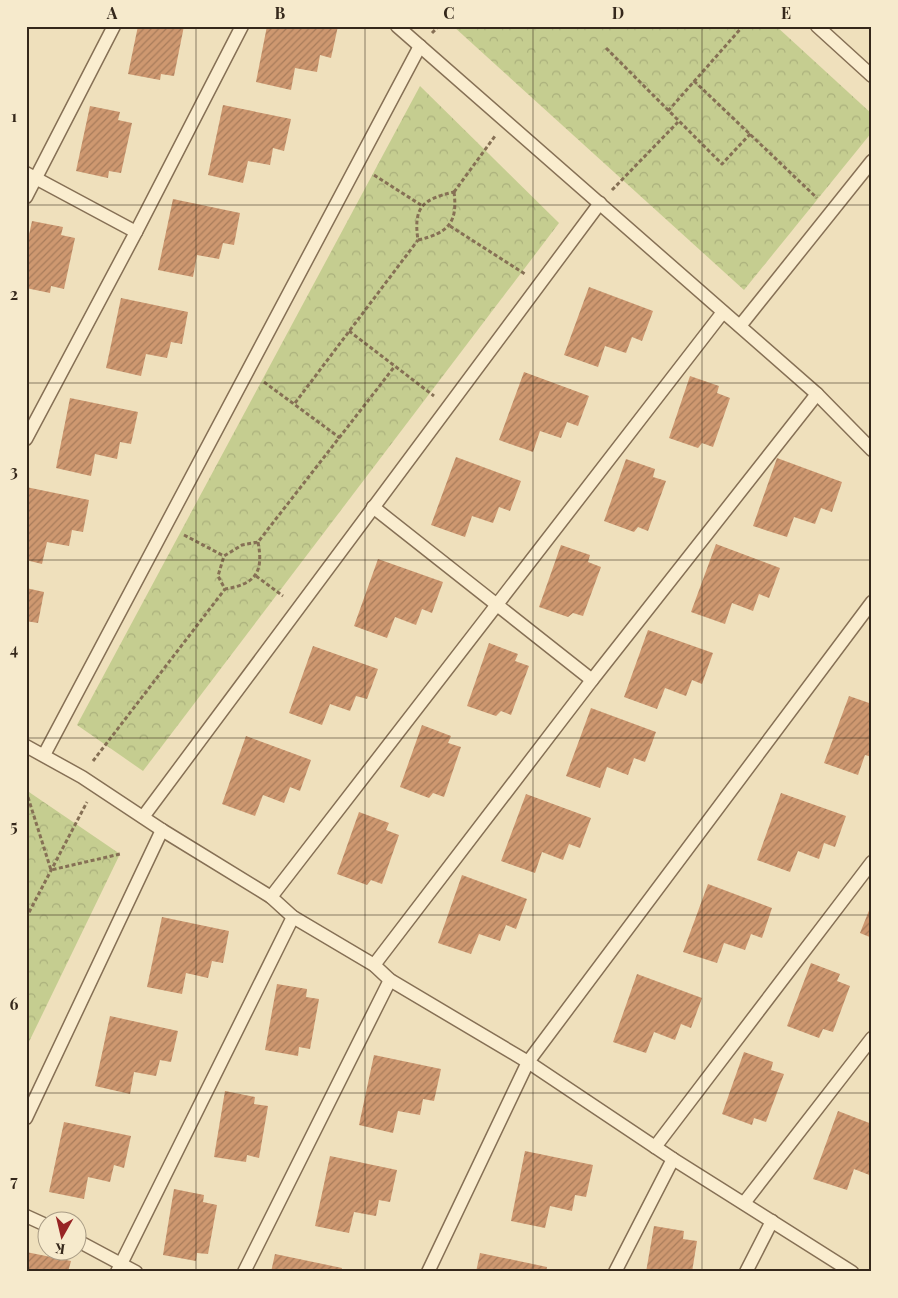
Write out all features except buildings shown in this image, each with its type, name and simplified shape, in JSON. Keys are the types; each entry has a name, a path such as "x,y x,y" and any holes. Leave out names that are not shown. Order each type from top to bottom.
{"lane":[{"path":"26,197 31,176 114,26"},
{"path":"26,439 136,232 242,26"},
{"path":"397,26 817,394 872,450"},
{"path":"817,26 872,76"},
{"path":"44,755 420,46"},
{"path":"740,326 872,161"},
{"path":"31,176 136,232"},
{"path":"143,817 600,204"},
{"path":"271,897 723,312"},
{"path":"374,965 592,680 817,394"},
{"path":"373,507 592,680"},
{"path":"428,1272 528,1062 872,602"},
{"path":"26,746 82,776 162,830 271,897 293,917 374,965 390,980 528,1062 673,1159 852,1272"},
{"path":"26,1118 162,830"},
{"path":"655,1147 872,862"},
{"path":"119,1267 293,917"},
{"path":"244,1272 390,980"},
{"path":"744,1203 872,1038"},
{"path":"615,1272 673,1159"},
{"path":"26,1216 38,1221"},
{"path":"746,1272 772,1221"},
{"path":"88,1247 119,1267 136,1272"}],"path":[{"path":"668,111 743,26"},
{"path":"606,48 722,164 751,133"},
{"path":"694,81 751,133 832,212"},
{"path":"418,240 415,221 421,205 434,196 454,192 506,121"},
{"path":"600,204 678,122"},
{"path":"356,164 421,205"},
{"path":"295,403 418,240 433,236 450,226 456,209 454,192"},
{"path":"450,226 540,283"},
{"path":"349,331 448,407"},
{"path":"225,589 218,576 224,556 242,545 258,542 395,366"},
{"path":"247,370 295,403 340,438"},
{"path":"166,525 224,556"},
{"path":"82,776 225,589 244,586 256,576 261,555 258,542"},
{"path":"256,576 298,607"},
{"path":"26,918 95,786"},
{"path":"26,791 51,870"},
{"path":"51,870 120,854"}],"green space":[{"path":"453,26 776,26 872,114 872,132 744,290"},
{"path":"420,86 559,223 143,771 77,725"},
{"path":"26,790 120,854 26,1048"}]}
